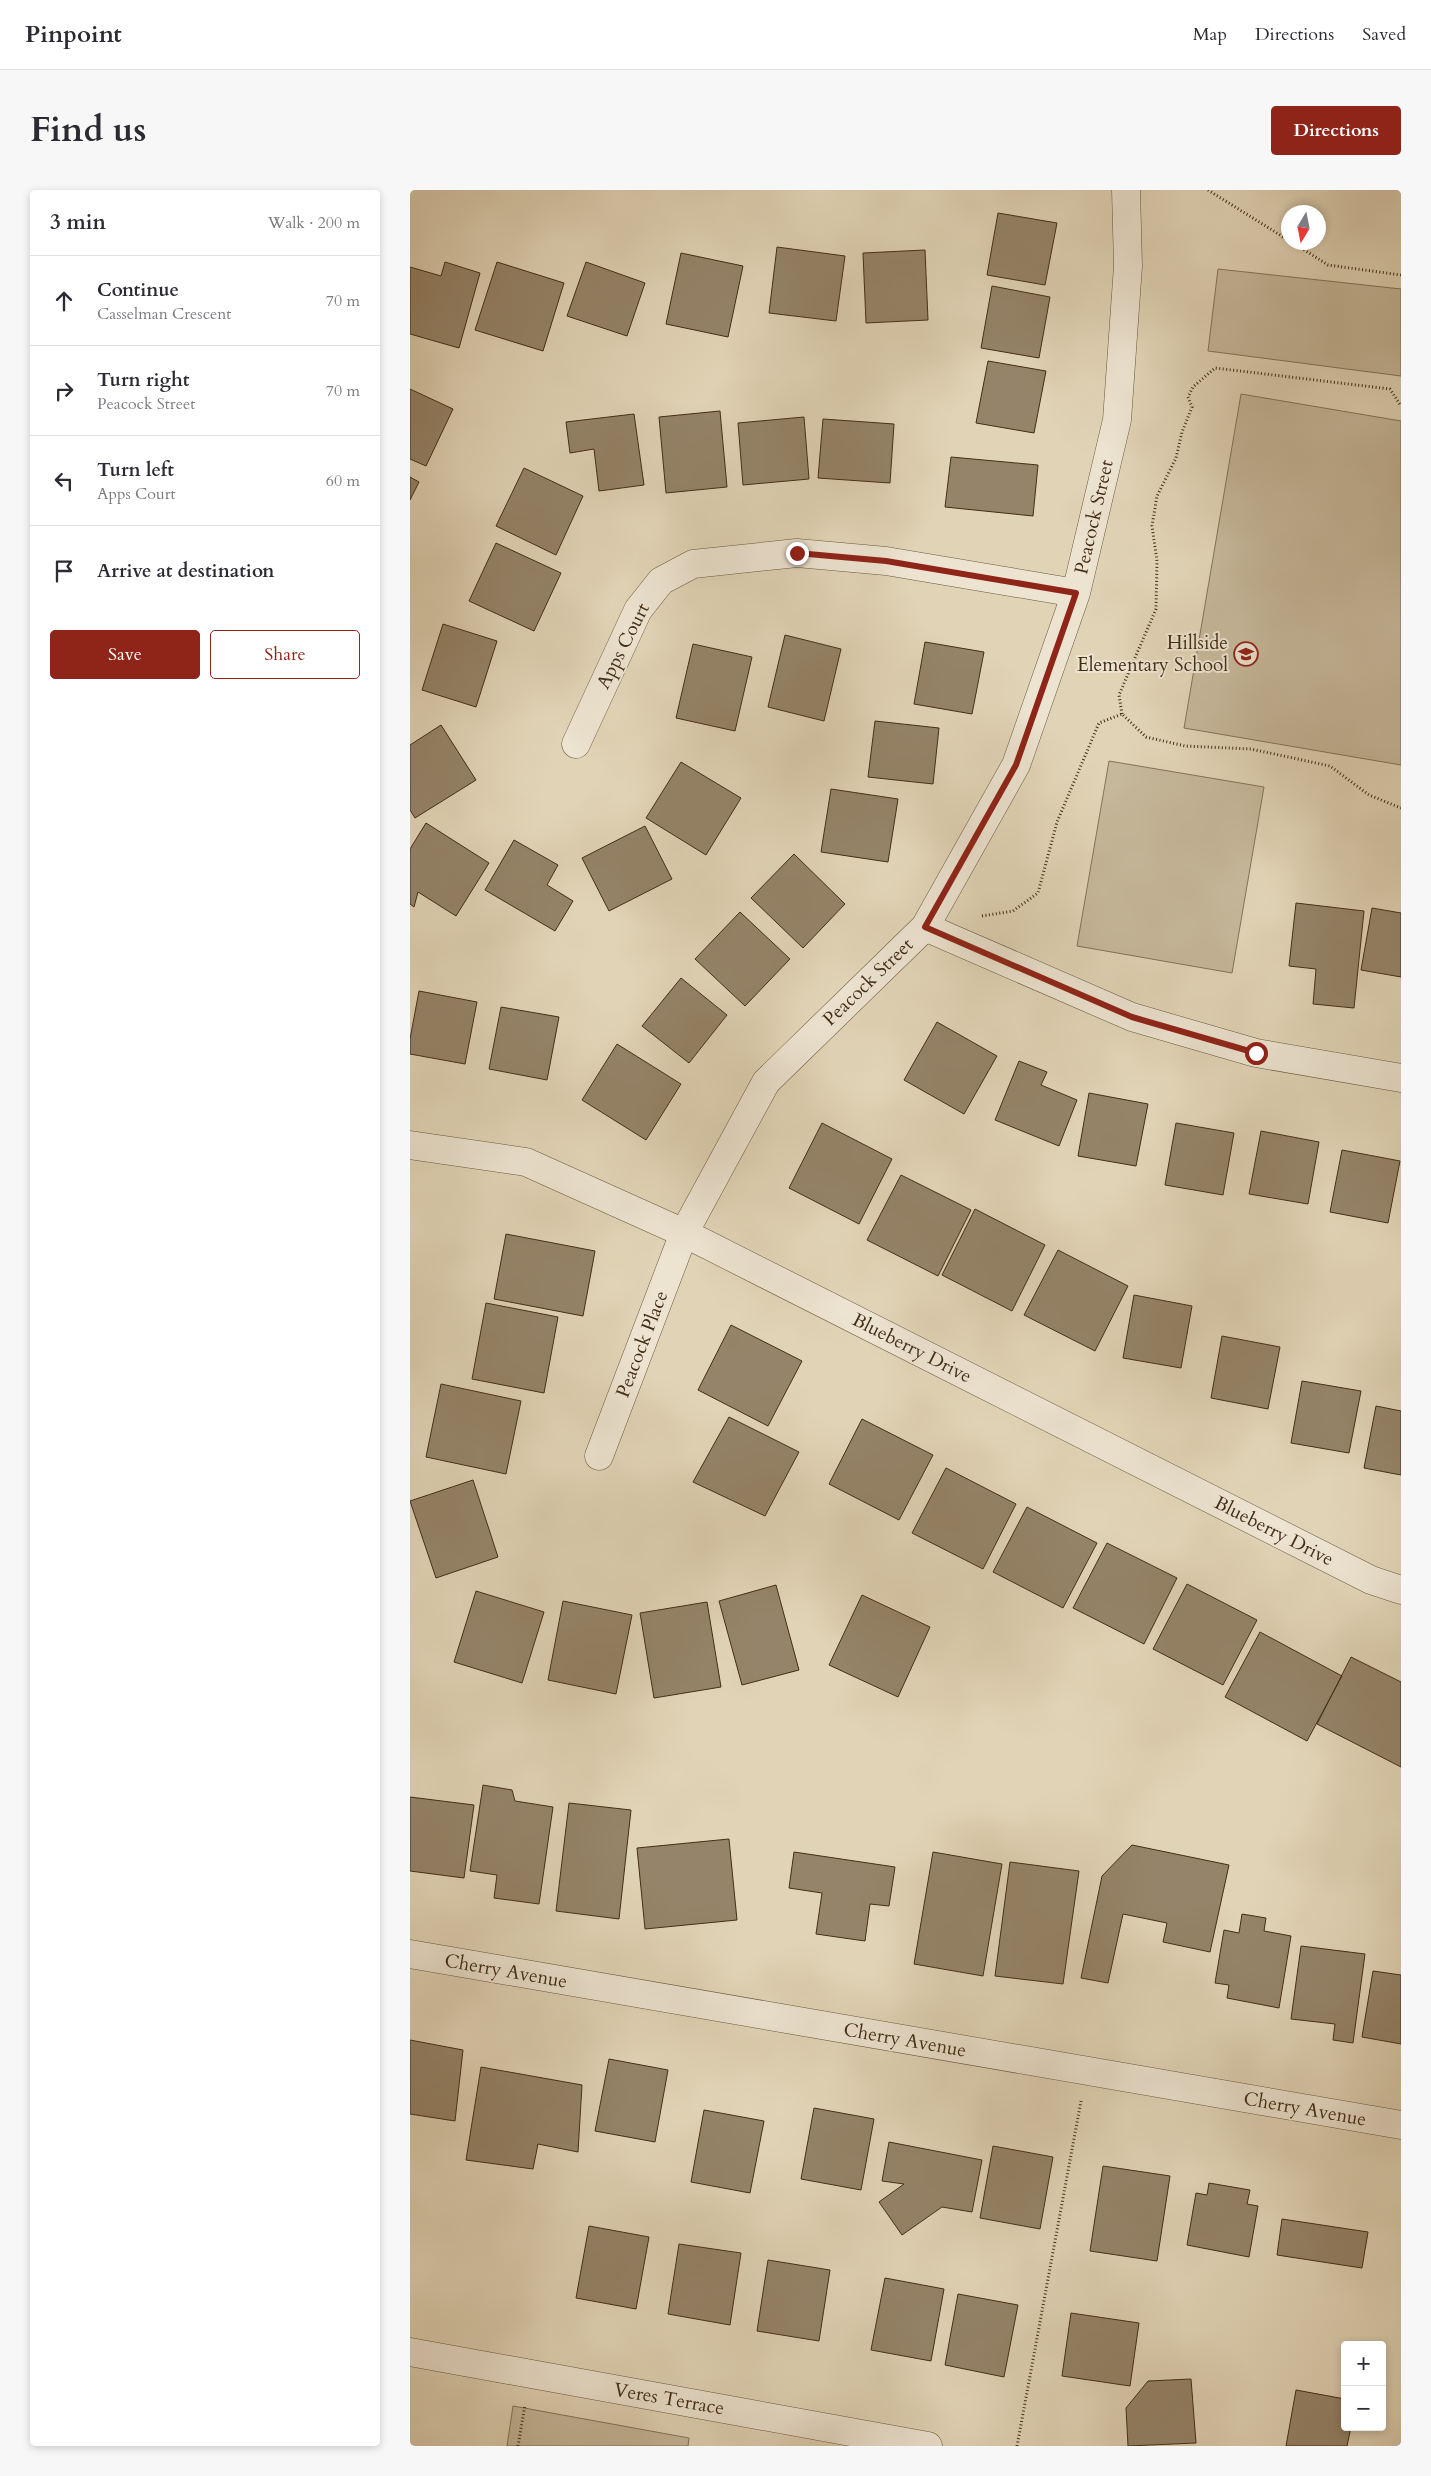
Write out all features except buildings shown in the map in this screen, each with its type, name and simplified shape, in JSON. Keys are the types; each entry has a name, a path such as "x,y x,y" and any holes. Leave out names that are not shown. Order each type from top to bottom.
{"street":[{"name":"Peacock Street","path":"684,1233 766,1082 925,927 1016,765 1076,593 1117,420 1128,266 1126,190"},
{"name":"Apps Court","path":"576,744 638,610 661,581 693,564 797,553 886,561 1076,593"},
{"path":"925,927 1132,1017 1256,1053 1401,1078"},
{"name":"Blueberry Drive","path":"410,1145 526,1162 684,1233 1370,1580 1401,1590"},
{"name":"Peacock Place","path":"599,1456 684,1233"},
{"name":"Cherry Avenue","path":"410,1954 1401,2125"},
{"name":"Veres Terrace","path":"410,2352 928,2446"}],"path":[{"path":"1208,190 1281,236"},
{"path":"1305,250 1328,265 1401,275"},
{"path":"1401,406 1390,389 1215,368 1194,387 1188,397 1192,407 1182,432 1176,458 1157,496 1152,526 1157,561 1156,609 1119,695 1122,714 1146,737 1185,746 1251,749 1330,766 1369,794 1401,808"},
{"path":"974,918 1013,911 1038,893 1057,822 1090,740 1099,723 1122,714"},
{"path":"1017,2446 1020,2439 1087,2071"},
{"path":"518,2446 530,2374"}],"shaded area":[{"path":"1218,269 1401,289 1401,376 1208,351"},
{"path":"1241,394 1401,421 1401,765 1184,728"},
{"path":"1109,761 1264,787 1232,973 1077,946"},
{"path":"513,2406 689,2438 688,2446 507,2446"}],"place":[{"name":"Hillside Elementary School","path":"1246,654"}],"route":[{"path":"797,553 886,561 1076,593 1016,765 925,927 1132,1017 1256,1053"}]}
